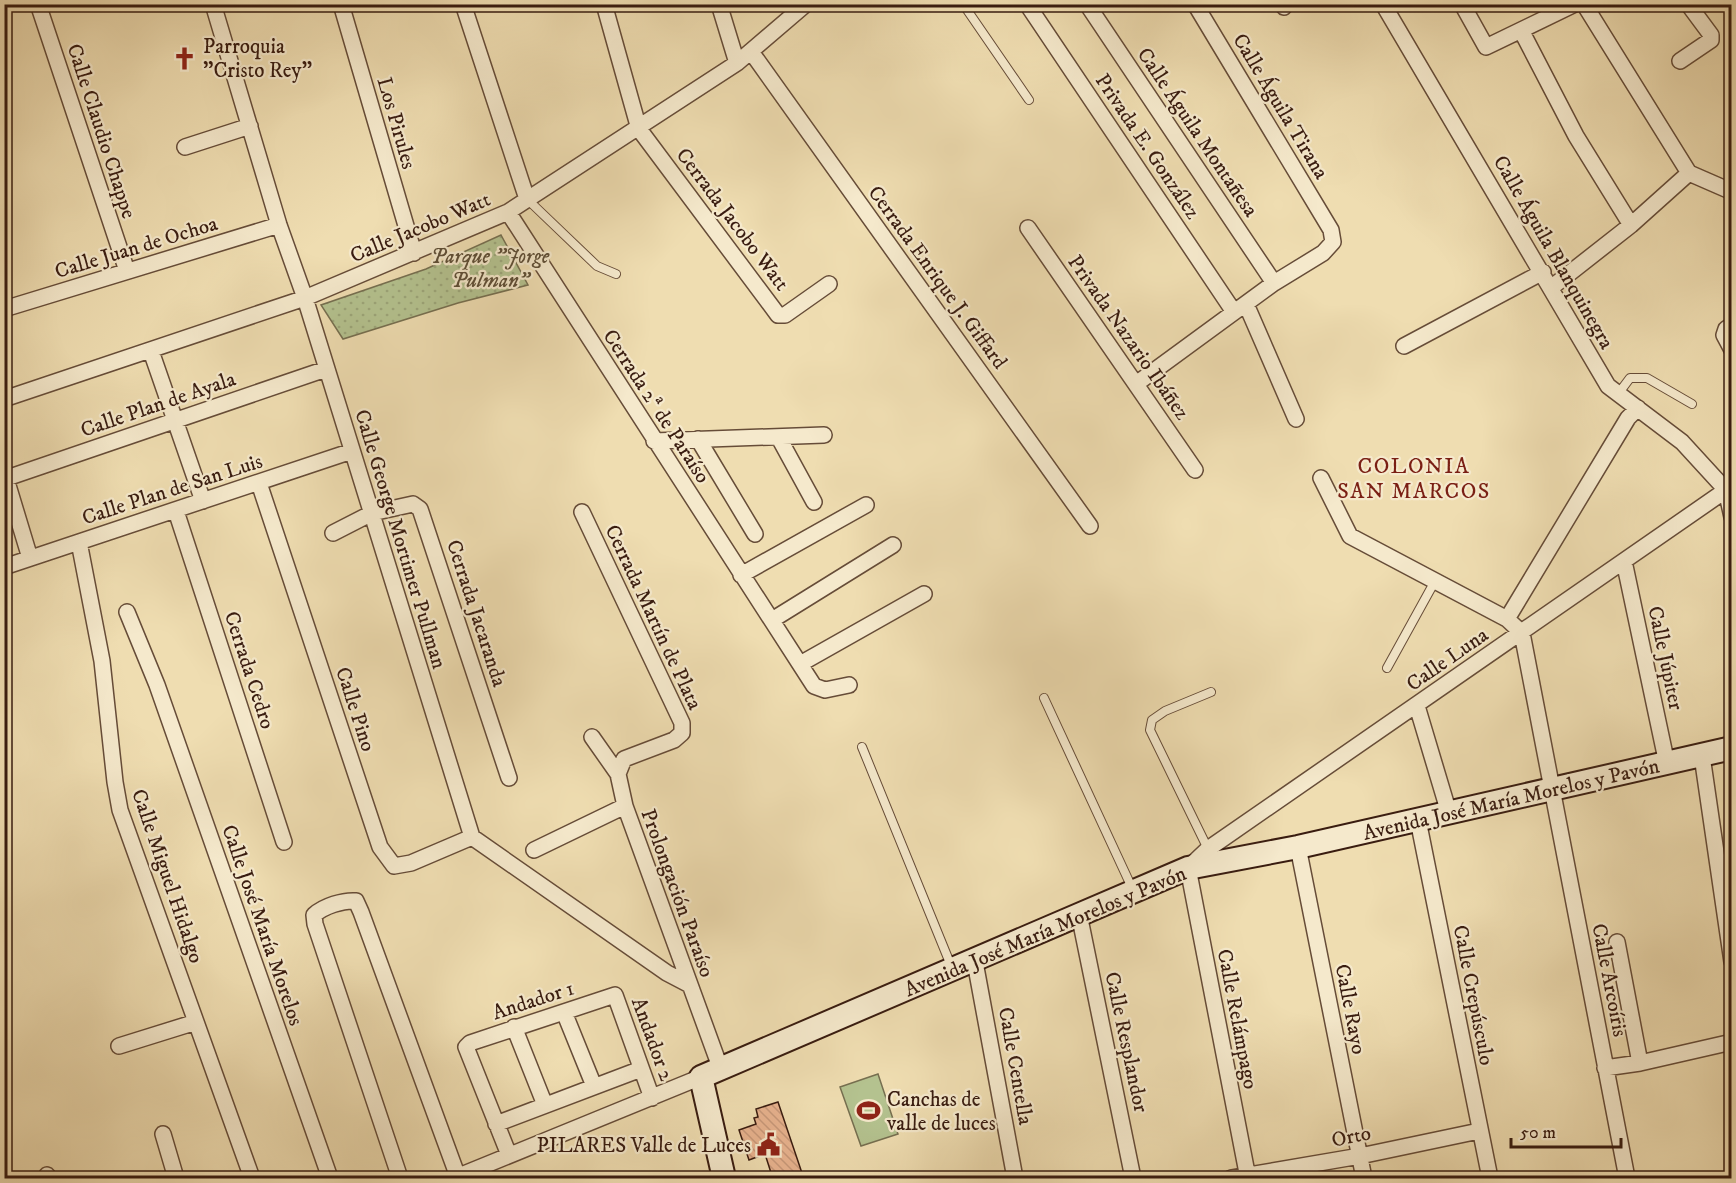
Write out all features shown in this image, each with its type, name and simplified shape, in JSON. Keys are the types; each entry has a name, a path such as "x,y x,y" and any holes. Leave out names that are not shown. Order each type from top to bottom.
{"street":[{"name":"Calle Claudio Chappe","path":"38,4 127,271"},
{"name":"Calle George Mortimer Pullman","path":"213,4 279,225 305,298 472,837"},
{"name":"Los Pirules","path":"341,4 414,253"},
{"path":"463,4 527,199"},
{"path":"604,4 639,129"},
{"path":"720,4 737,63"},
{"name":"Calle Jacobo Watt","path":"4,399 305,298 508,212 639,129 752,53 806,4"},
{"name":"Privada E. González","path":"1028,4 1240,308 1296,419"},
{"name":"Calle Águila Montañesa","path":"1087,4 1274,283"},
{"name":"Calle Águila Tirana","path":"1195,4 1331,230 1333,242 1323,253 1274,283"},
{"name":"Calle Águila Blanquinegra","path":"1383,4 1552,287 1608,386 1682,442 1729,488"},
{"path":"1462,4 1486,48 1575,4"},
{"path":"1584,4 1689,173 1728,190 1731,189"},
{"path":"1680,60 1711,40 1711,35 1688,4"},
{"path":"1522,32 1576,136 1631,225"},
{"name":"Cerrada Enrique J. Giffard","path":"752,53 1090,526"},
{"path":"185,147 250,126"},
{"name":"Cerrada Jacobo Watt","path":"639,129 778,315 785,315 829,284"},
{"path":"1552,287 1631,225 1689,173"},
{"name":"Cerrada 2ª de Paraíso","path":"508,212 814,686 825,690 849,685"},
{"name":"Calle Juan de Ochoa","path":"4,309 279,225"},
{"name":"Privada Nazario Ibáñez","path":"1028,228 1195,470"},
{"path":"1404,346 1542,272"},
{"path":"1136,384 1274,283"},
{"path":"1731,326 1726,329 1724,335 1731,350"},
{"path":"151,351 203,501"},
{"name":"Calle Plan de Ayala","path":"5,476 326,369"},
{"path":"1507,619 1628,418 1638,408"},
{"path":"654,441 825,435"},
{"path":"779,438 814,502"},
{"path":"698,440 755,534"},
{"name":"Calle Plan de San Luis","path":"4,567 352,451"},
{"path":"5,476 30,558"},
{"path":"1321,478 1350,536 1507,619 1522,633"},
{"name":"Calle Pino","path":"259,483 376,836 387,860 394,866 411,863 472,837"},
{"path":"1729,488 1731,517"},
{"name":"Calle Luna","path":"1188,868 1208,849 1729,488"},
{"name":"Cerrada Jacaranda","path":"333,532 372,513 413,504 420,509 509,778"},
{"path":"741,575 866,505"},
{"name":"Cerrada Cedro","path":"176,511 284,842"},
{"name":"Cerrada Martín de Plata","path":"582,512 682,723 682,733 674,740 624,759 618,774"},
{"name":"Calle Miguel Hidalgo","path":"79,542 102,661 114,782 120,810 252,1179"},
{"path":"772,620 893,545"},
{"name":"Calle Júpiter","path":"1624,561 1667,764"},
{"path":"800,664 924,594"},
{"name":"Calle José María Morelos","path":"127,612 157,685 330,1179"},
{"name":"Calle Arcoíris","path":"1522,633 1628,1179"},
{"path":"1417,706 1449,813"},
{"name":"Prolongación Paraíso","path":"592,737 618,774 625,806 688,984 711,1072"},
{"name":"Avenida José María Morelos y Pavón","path":"456,1178 975,962 1079,914 1188,868 1298,847 1731,748"},
{"path":"1702,756 1731,962"},
{"path":"534,850 625,806"},
{"name":"Calle Crepúsculo","path":"1418,820 1490,1179"},
{"path":"472,837 667,973 688,984"},
{"name":"Calle Rayo","path":"1298,847 1364,1179"},
{"name":"Calle Relámpago","path":"1188,868 1247,1177"},
{"path":"400,1179 315,924 314,915 320,910 349,900 356,901 361,912 456,1178"},
{"name":"Calle Resplandor","path":"1079,914 1133,1179"},
{"path":"1617,942 1640,1063"},
{"name":"Calle Centella","path":"975,962 1015,1179"},
{"name":"Andador 1","path":"496,1124 466,1047 470,1043 514,1027 615,995"},
{"name":"Andador 2","path":"615,995 652,1098"},
{"path":"564,1012 594,1086"},
{"path":"119,1046 196,1022"},
{"path":"514,1027 545,1105"},
{"path":"1605,1068 1640,1063 1731,1042"},
{"path":"509,1155 496,1124 641,1069"},
{"path":"711,1072 724,1179"},
{"name":"Orto","path":"1231,1179 1479,1131"},
{"path":"163,1134 176,1179"}],"lane":[{"path":"963,4 1029,100"},
{"path":"527,199 597,266 616,274"},
{"path":"1618,394 1630,378 1647,378 1692,404"},
{"path":"1387,668 1435,582"},
{"path":"1208,849 1150,730 1152,720 1165,711 1211,692"},
{"path":"1044,698 1133,891"},
{"path":"862,747 953,970"}],"green space":[{"name":"Parque \"Jorge Pulman\"","path":"501,235 528,285 458,303 343,339 321,305 426,269"},
{"name":"Canchas de valle de luces","path":"878,1074 898,1134 861,1146 840,1087"}],"building":[{"name":"PILARES Valle de Luces","path":"778,1102 804,1179 773,1179 765,1154 749,1160 739,1130 756,1124 754,1118 758,1117 756,1109"}],"place":[{"name":"Parroquia \"Cristo Rey\"","path":"185,58"},
{"name":"Canchas de valle de luces","path":"869,1111"},
{"name":"PILARES Valle de Luces","path":"769,1145"}],"district":[{"name":"COLONIA SAN MARCOS","path":"1414,478"}]}
